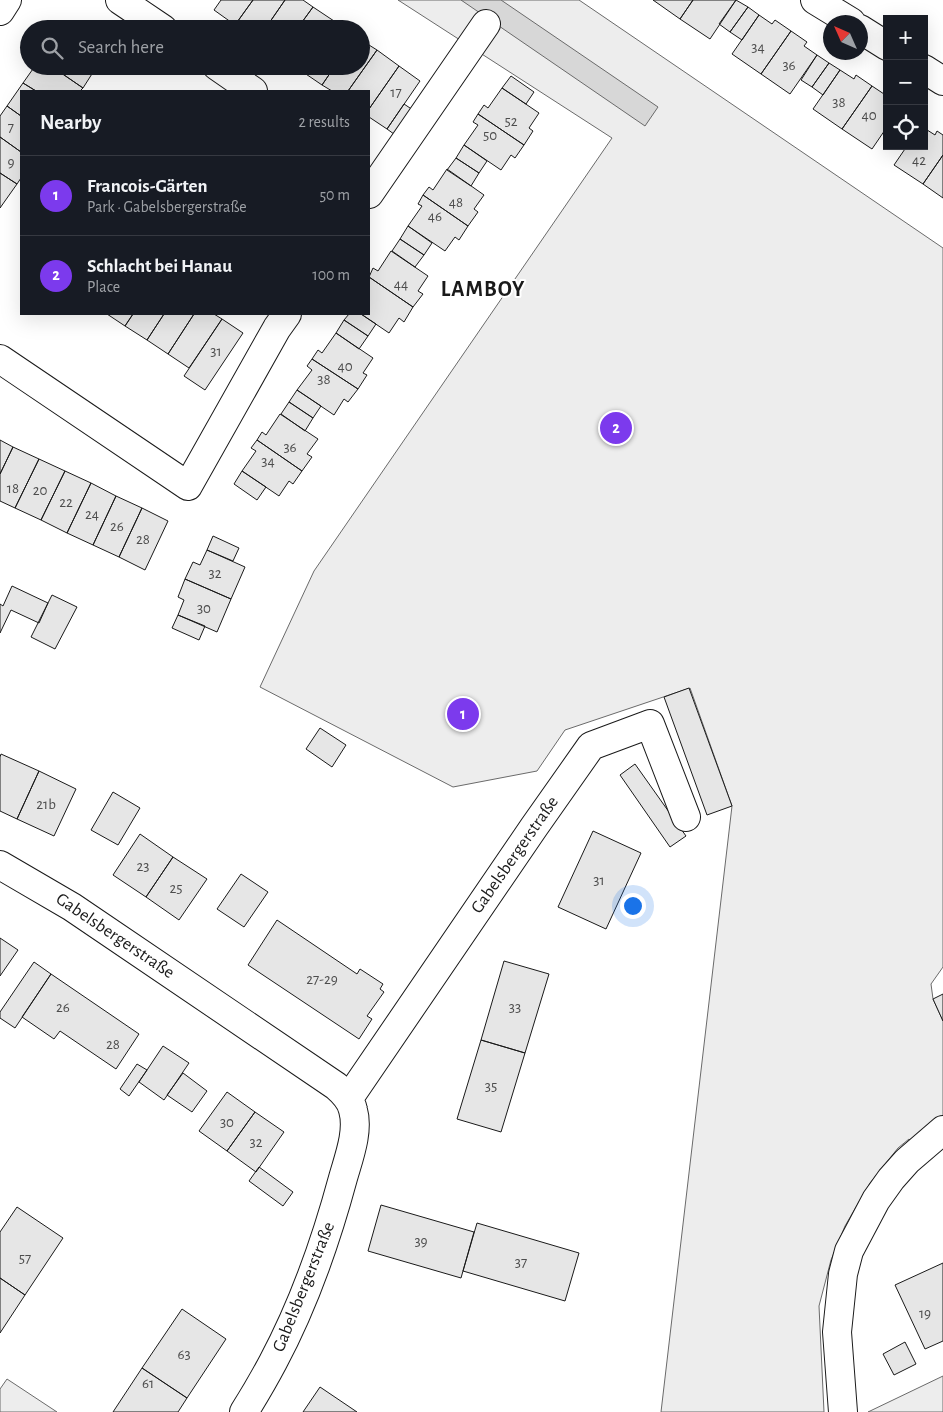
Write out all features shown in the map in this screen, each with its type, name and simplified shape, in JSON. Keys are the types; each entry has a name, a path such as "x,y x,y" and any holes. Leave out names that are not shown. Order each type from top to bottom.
{"street":[{"path":"0,11 7,0"},
{"path":"120,0 150,20"},
{"path":"815,0 839,15"},
{"path":"372,182 486,24"},
{"path":"868,34 883,43"},
{"path":"928,72 943,81"},
{"path":"230,75 252,90"},
{"path":"0,360 188,486 277,328 286,315"},
{"name":"Gabelsbergerstraße","path":"349,1098 591,746 650,724 686,817"},
{"name":"Gabelsbergerstraße","path":"0,865 72,907 336,1086 349,1098 354,1111 355,1126 351,1149 326,1238 290,1329 244,1412"},
{"path":"843,1412 838,1332 843,1274 849,1251 876,1200 891,1179 906,1161 943,1130"}],"shaded area":[{"path":"398,0 579,0 943,248 943,967 931,984 933,999 943,1021 943,1130 918,1150 909,1139 898,1148 870,1183 845,1226 831,1260 819,1306 824,1412 661,1412 732,806 690,688 565,730 537,771 453,787 260,687 314,571 612,138"},
{"path":"461,0 501,0 658,107 645,126"},
{"path":"943,1376 943,1412 868,1412"},
{"path":"7,1379 57,1412 0,1412 0,1389"}],"building":[{"path":"221,0 253,0 239,20 228,20 214,10"},
{"path":"253,0 285,0 271,20 239,20"},
{"path":"285,0 303,0 313,7 304,20 271,20"},
{"path":"653,0 693,0 680,19"},
{"path":"693,0 736,0 710,39 680,19"},
{"path":"736,0 748,7 730,32 719,24"},
{"path":"313,7 332,20 304,20"},
{"path":"748,7 759,15 742,40 730,32"},
{"path":"759,15 772,24 775,20 791,31 761,74 732,54"},
{"path":"791,31 807,42 804,46 817,55 790,94 761,74"},
{"path":"370,46 377,50 370,60"},
{"path":"377,50 399,66 370,108 370,90 349,90 359,75 370,75 370,60"},
{"path":"817,55 829,63 812,87 801,80"},
{"path":"829,63 840,70 823,95 812,87"},
{"path":"399,66 420,81 387,129 370,118 370,108"},
{"path":"840,70 854,79 856,75 872,86 842,129 813,109"},
{"path":"29,75 64,75 83,88 81,90 34,90 23,83"},
{"path":"64,75 91,75 83,88"},
{"path":"307,75 329,75 322,85"},
{"path":"329,75 359,75 349,90 330,90 322,85"},
{"path":"511,76 534,92 526,104 502,88"},
{"path":"23,83 34,90 20,90 20,115 7,106"},
{"path":"872,86 883,93 883,133 872,149 842,129"},
{"path":"502,88 539,113 529,128 533,131 524,145 478,114 484,105 488,108"},
{"path":"404,104 416,112 398,137 387,129"},
{"path":"7,106 20,115 20,151 0,137 0,116"},
{"path":"478,114 524,145 515,158 511,155 501,170 464,145 478,125 473,122"},
{"path":"928,131 935,135 937,131 943,135 943,155 923,184 894,165 904,150 928,150"},
{"path":"0,137 20,151 20,180 17,184 0,173"},
{"path":"464,145 487,161 479,173 456,158"},
{"path":"943,155 943,198 923,184"},
{"path":"456,158 479,173 471,186 447,170"},
{"path":"447,169 484,195 474,209 478,212 468,226 423,195 429,187 433,190"},
{"path":"0,173 17,184 0,208"},
{"path":"423,195 468,226 459,240 455,237 445,251 408,226 422,206 418,204"},
{"path":"408,226 432,243 424,255 400,239"},
{"path":"400,239 424,255 415,267 392,251"},
{"path":"391,251 428,276 418,291 423,294 413,307 370,278 373,268 378,271"},
{"path":"370,278 413,307 404,322 399,318 389,333 362,315 370,315"},
{"path":"108,315 132,315 125,326"},
{"path":"132,315 163,315 147,340 125,326"},
{"path":"163,315 193,315 168,354 147,340"},
{"path":"193,315 216,315 222,319 189,368 168,354"},
{"path":"348,315 362,315 376,324 368,336 344,320"},
{"path":"222,319 243,333 205,390 184,376"},
{"path":"344,320 368,336 359,349 336,333"},
{"path":"336,333 373,358 363,373 367,375 358,389 312,359 318,350 322,353"},
{"path":"312,359 358,389 348,402 344,399 334,415 297,390 312,370 307,366"},
{"path":"297,390 321,406 313,418 289,402"},
{"path":"289,402 313,418 305,431 281,414"},
{"path":"280,414 318,439 307,454 312,457 302,471 257,440 262,432 266,435"},
{"path":"0,440 13,447 0,474"},
{"path":"257,440 302,471 293,484 289,481 279,496 242,471 256,451 251,448"},
{"path":"13,447 39,459 15,508 0,501 0,474"},
{"path":"39,459 65,471 41,520 15,508"},
{"path":"65,471 91,483 67,533 41,520"},
{"path":"242,471 266,487 257,500 234,484"},
{"path":"91,483 116,496 93,545 67,533"},
{"path":"116,496 142,508 119,557 93,545"},
{"path":"142,508 168,521 145,570 119,557"},
{"path":"213,536 239,548 233,561 207,550"},
{"path":"207,550 245,567 231,599 185,579 193,562 200,565"},
{"path":"185,579 231,599 217,632 178,615 184,600 178,597"},
{"path":"12,586 48,603 39,623 11,610 0,633 0,604 3,606"},
{"path":"52,595 77,607 55,649 31,637"},
{"path":"178,615 205,626 199,640 172,628"},
{"path":"689,688 732,806 707,815 664,697"},
{"path":"320,728 346,745 332,767 306,749"},
{"path":"1,754 39,771 17,819 0,811"},
{"path":"635,764 686,836 670,847 620,775"},
{"path":"39,771 76,789 54,836 17,819"},
{"path":"113,792 140,808 118,845 91,830"},
{"path":"593,831 641,853 606,929 558,907"},
{"path":"140,834 173,857 146,897 113,875"},
{"path":"173,857 207,879 179,920 146,897"},
{"path":"241,874 268,892 244,927 217,909"},
{"path":"277,920 357,974 360,969 383,984 380,989 384,992 367,1016 372,1019 359,1039 248,965"},
{"path":"0,938 18,950 0,976"},
{"path":"504,961 549,974 525,1053 481,1040"},
{"path":"34,962 51,974 15,1028 0,1018 0,1012"},
{"path":"51,974 139,1034 116,1069 60,1031 54,1039 22,1017"},
{"path":"943,994 943,1021 933,999"},
{"path":"481,1040 525,1053 501,1132 457,1119"},
{"path":"163,1046 189,1063 164,1100 139,1082"},
{"path":"137,1064 147,1070 129,1096 120,1089"},
{"path":"183,1073 207,1091 192,1112 167,1095"},
{"path":"227,1092 255,1112 227,1151 199,1131"},
{"path":"255,1112 284,1132 256,1172 227,1151"},
{"path":"259,1167 293,1192 283,1206 249,1181"},
{"path":"381,1205 474,1232 461,1278 368,1251"},
{"path":"17,1207 63,1238 25,1295 0,1278 0,1232"},
{"path":"477,1223 579,1253 565,1301 463,1271"},
{"path":"943,1263 943,1341 925,1349 895,1285"},
{"path":"0,1278 25,1295 0,1333"},
{"path":"182,1309 226,1339 187,1398 142,1368"},
{"path":"905,1342 916,1364 894,1375 883,1354"},
{"path":"142,1368 187,1398 178,1412 113,1412"},
{"path":"320,1387 357,1412 303,1412"}],"place":[{"name":"Schlacht bei Hanau","path":"616,428"},
{"name":"Francois-Gärten","path":"463,714"}],"district":[{"name":"LAMBOY","path":"483,289"}]}
